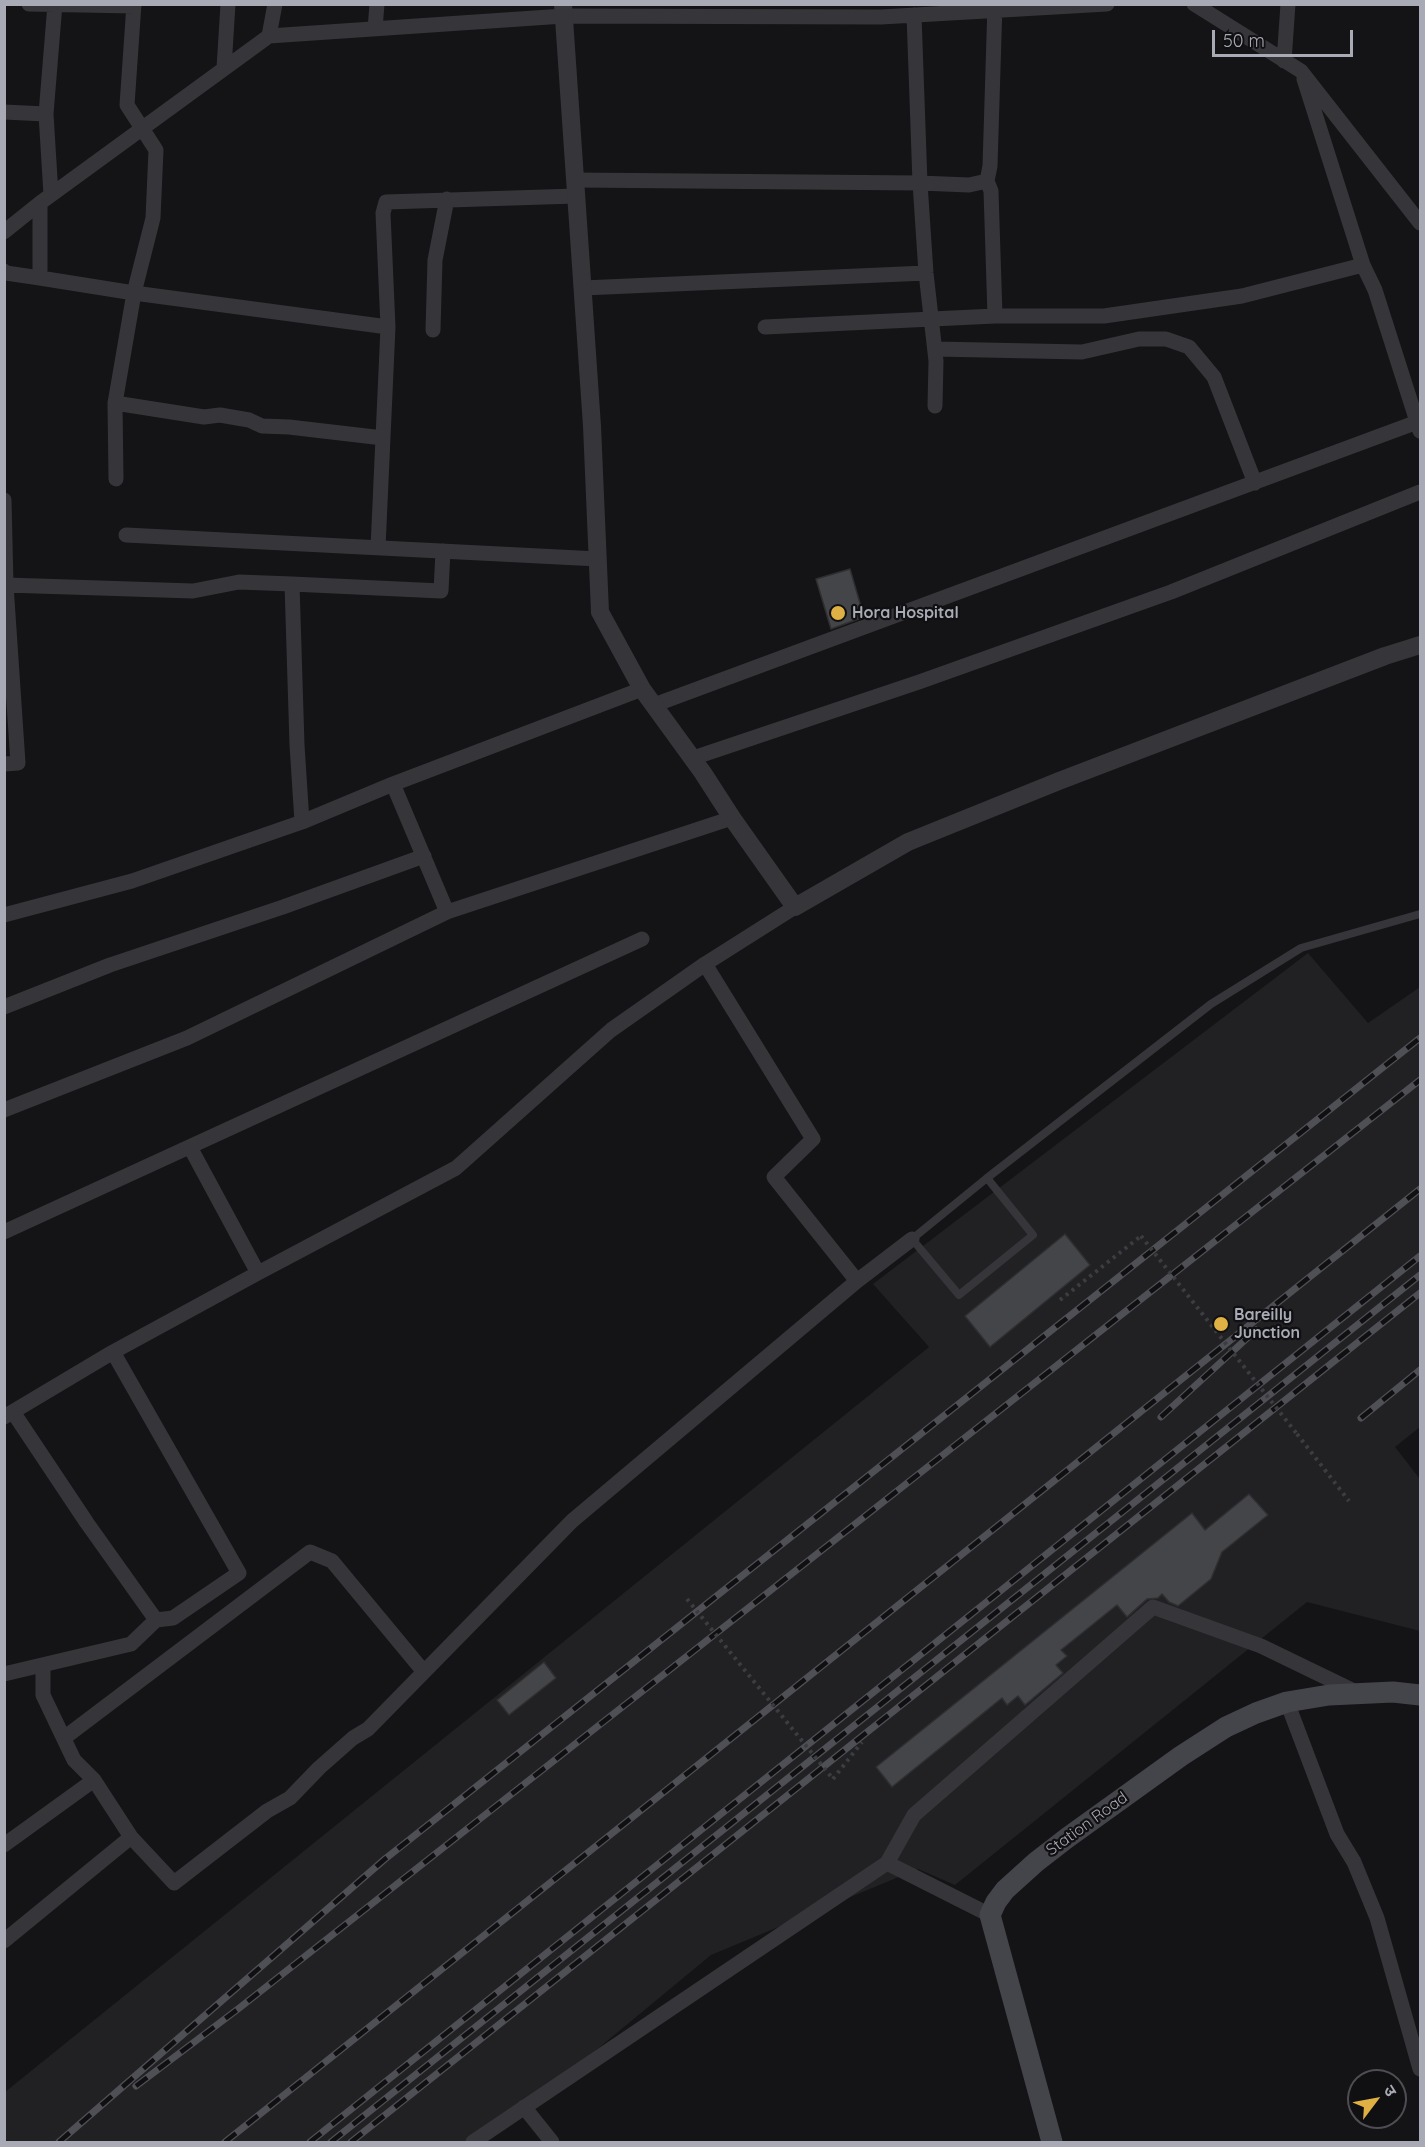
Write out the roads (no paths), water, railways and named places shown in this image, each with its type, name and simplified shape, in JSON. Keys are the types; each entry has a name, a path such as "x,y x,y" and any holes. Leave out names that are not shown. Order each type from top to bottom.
{"main road":[{"name":"Station Road","path":"990,1915 1000,1896 1018,1877 1059,1844 1121,1798 1219,1732 1256,1713 1287,1702 1329,1695 1393,1692 1420,1695"},
{"path":"990,1915 1052,2142"}],"street":[{"path":"29,4 134,5 127,105 156,150 153,218 134,293 115,403 116,479"},
{"path":"224,68 228,4"},
{"path":"269,36 275,4"},
{"path":"375,29 377,4"},
{"path":"4,232 269,36 375,29 563,10 881,17 994,8 1107,4"},
{"path":"1194,4 1301,71 1420,223"},
{"path":"1284,61 1288,4"},
{"path":"40,278 46,199 46,114 55,5"},
{"path":"994,8 990,166 987,181 991,191 995,316"},
{"path":"563,10 592,426 600,612 642,689 693,758 795,907"},
{"path":"914,15 920,183 926,273 935,350 935,406"},
{"path":"654,705 1255,483 1420,425 1375,290 1363,265 1301,71"},
{"path":"4,112 46,114"},
{"path":"378,548 388,327 382,213 386,202 576,188 920,183 969,185 987,181"},
{"path":"433,330 435,260 447,199"},
{"path":"765,327 995,316 1104,316 1242,296 1363,265"},
{"path":"4,271 134,293 388,327"},
{"path":"583,288 926,273"},
{"path":"935,350 1082,352 1139,339 1166,339 1189,347 1215,377 1255,483"},
{"path":"115,403 204,417 220,415 249,420 262,426 383,438"},
{"path":"693,758 919,682 1171,592 1420,492"},
{"path":"4,500 5,585 18,763 4,764"},
{"path":"126,535 598,559"},
{"path":"5,585 193,591 239,582 441,591 443,551"},
{"path":"292,584 302,822"},
{"path":"156,1620 9,1414 113,1352 456,1168 610,1030 705,964 795,907 908,842 1385,656 1420,645"},
{"path":"4,915 132,880 302,822 393,784 642,689"},
{"path":"393,784 447,912"},
{"path":"4,1110 187,1038 447,912 732,818"},
{"path":"4,1007 110,965 283,907 424,856"},
{"path":"4,1232 642,939"},
{"path":"705,964 813,1139 774,1177 857,1281"},
{"path":"190,1147 258,1273"},
{"path":"43,1665 43,1695 74,1760 94,1780 131,1837 174,1883 267,1811 290,1798 328,1760 353,1738 368,1729 572,1521 857,1281 912,1239"},
{"path":"113,1352 239,1573 258,1592"},
{"path":"64,1738 310,1552 332,1561 424,1672"},
{"path":"4,1674 131,1644 156,1620 173,1618 239,1573"},
{"path":"472,2142 886,1863 914,1815 1153,1607 1261,1646 1358,1693"},
{"path":"1287,1702 1337,1834 1354,1862 1377,1918 1420,2069"},
{"path":"4,1845 94,1780"},
{"path":"4,1941 131,1837"},
{"path":"886,1863 990,1915"},
{"path":"524,2108 552,2142"}],"lane":[{"path":"987,1178 1033,1235 959,1295 912,1239 987,1178 1211,1004 1301,948 1420,914"}],"railway":[{"path":"59,2142 385,1859 1420,1038"},
{"path":"136,2086 238,2009 1420,1080"},
{"path":"225,2142 1420,1189"},
{"path":"310,2142 1420,1256"},
{"path":"331,2142 1420,1275"},
{"path":"351,2142 1420,1293"},
{"path":"1161,1417 1256,1330"},
{"path":"1361,1418 1420,1370"}],"place":[{"name":"Hora Hospital","path":"838,613"},
{"name":"Bareilly Junction","path":"1221,1324"}]}
